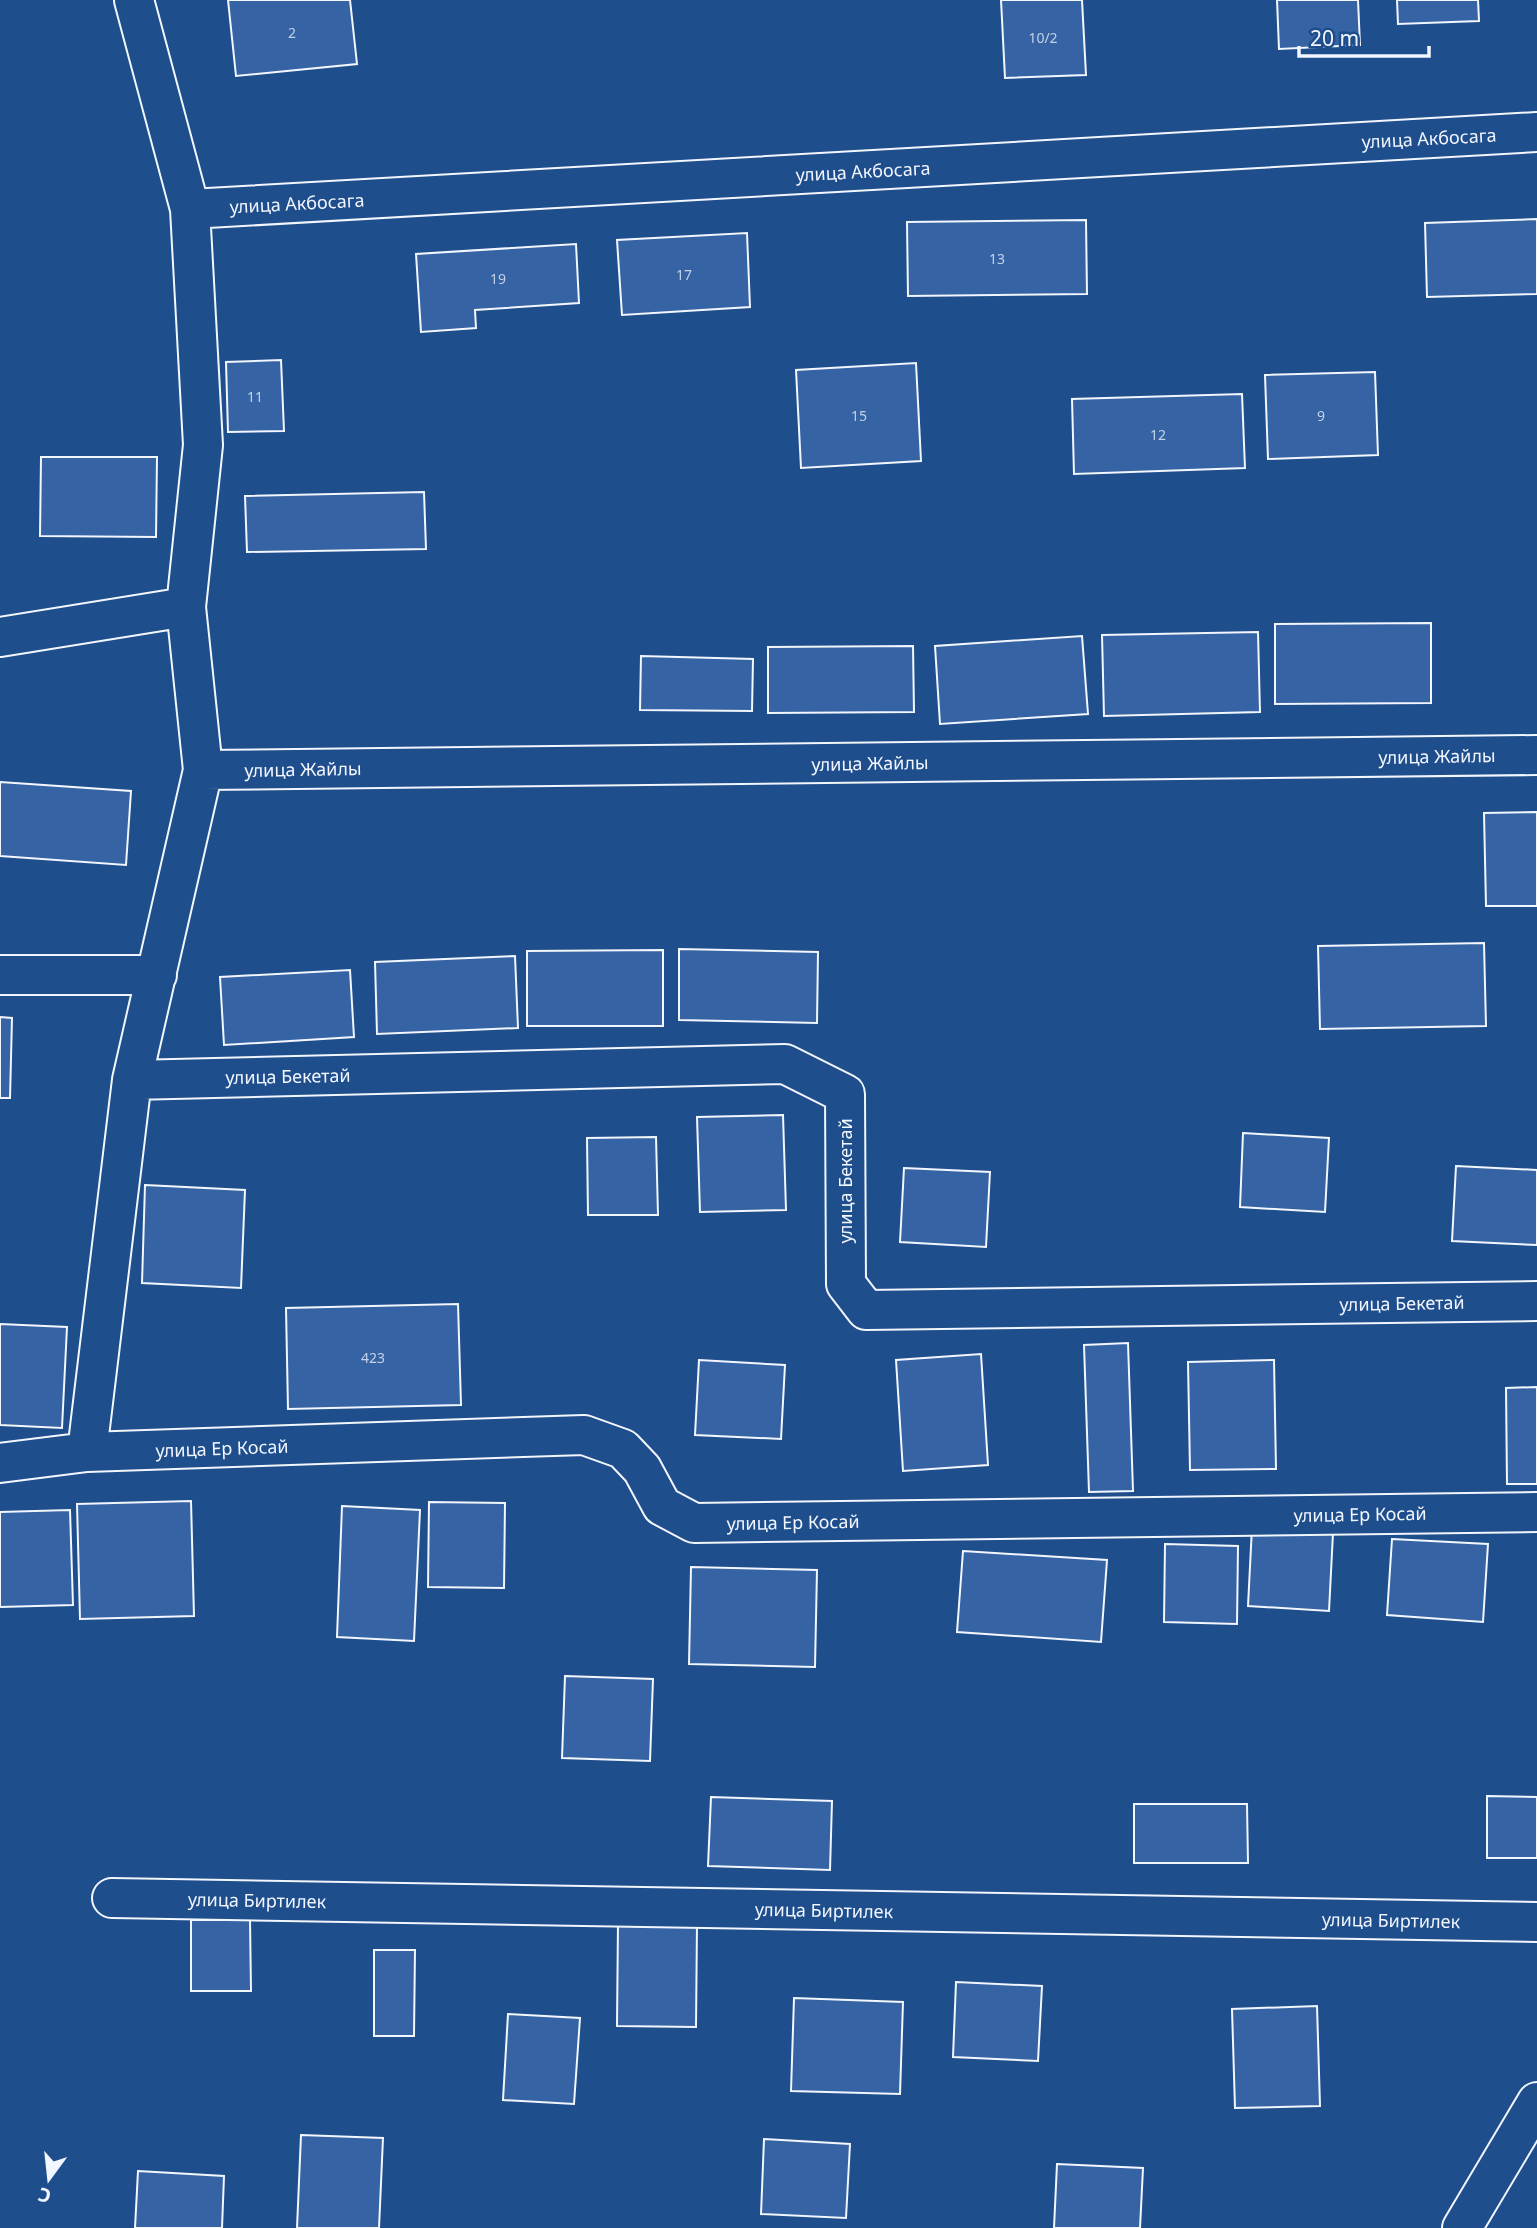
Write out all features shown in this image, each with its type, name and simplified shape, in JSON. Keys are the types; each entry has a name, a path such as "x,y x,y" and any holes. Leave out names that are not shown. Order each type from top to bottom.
{"street":[{"path":"87,1452 132,1080 203,770 186,607 203,445 190,209 134,0"},
{"name":"улица Акбосага","path":"190,209 1537,132"},
{"path":"0,637 186,607"},
{"name":"улица Жайлы","path":"203,770 1537,755"},
{"path":"0,975 157,975"},
{"name":"улица Бекетай","path":"132,1080 785,1064 845,1094 846,1284 866,1310 1537,1301"},
{"name":"улица Ер Косай","path":"0,1463 87,1452 583,1435 624,1449 642,1469 662,1506 694,1523 1537,1512"},
{"name":"улица Биртилек","path":"112,1898 1537,1922"},
{"path":"1462,2228 1537,2102"}],"building":[{"path":"228,0 350,0 357,64 236,76"},
{"path":"1001,0 1082,0 1086,75 1005,78"},
{"path":"1277,0 1358,0 1360,45 1279,49"},
{"path":"1397,0 1478,0 1479,21 1398,24"},
{"path":"1537,219 1537,294 1427,297 1425,223"},
{"path":"1086,220 1087,294 908,296 907,222"},
{"path":"747,233 750,307 622,315 617,240"},
{"path":"576,244 579,303 475,310 476,328 421,332 416,254"},
{"path":"281,360 284,431 228,432 226,362"},
{"path":"916,363 921,461 801,468 796,370"},
{"path":"1375,372 1378,455 1268,459 1265,375"},
{"path":"1242,394 1245,468 1074,474 1072,399"},
{"path":"41,457 157,457 156,537 40,536"},
{"path":"424,492 426,549 247,552 245,496"},
{"path":"1431,623 1431,703 1275,704 1275,624"},
{"path":"1258,632 1260,712 1104,716 1102,635"},
{"path":"1082,636 1088,714 940,724 935,646"},
{"path":"913,646 914,712 768,713 768,647"},
{"path":"641,656 753,659 752,711 640,710"},
{"path":"0,782 131,791 126,865 0,856"},
{"path":"1537,812 1537,906 1486,906 1484,813"},
{"path":"1484,943 1486,1026 1320,1029 1318,946"},
{"path":"679,949 818,952 817,1023 679,1020"},
{"path":"663,950 663,1026 527,1026 527,951"},
{"path":"515,956 518,1028 377,1034 375,962"},
{"path":"350,970 354,1037 224,1045 220,977"},
{"path":"0,1017 12,1018 10,1098 0,1098"},
{"path":"783,1115 786,1210 700,1212 697,1117"},
{"path":"1243,1133 1329,1138 1325,1212 1240,1207"},
{"path":"656,1137 658,1215 588,1215 587,1138"},
{"path":"1456,1166 1537,1170 1537,1245 1452,1241"},
{"path":"904,1168 990,1172 986,1247 900,1242"},
{"path":"145,1185 245,1190 241,1288 142,1283"},
{"path":"458,1304 461,1405 288,1409 286,1308"},
{"path":"0,1324 67,1327 62,1428 0,1425"},
{"path":"1128,1343 1133,1491 1089,1492 1084,1345"},
{"path":"981,1354 988,1465 903,1471 896,1360"},
{"path":"699,1360 785,1365 781,1439 695,1435"},
{"path":"1274,1360 1276,1469 1190,1470 1188,1362"},
{"path":"1537,1387 1537,1484 1507,1484 1506,1388"},
{"path":"191,1501 194,1616 80,1619 77,1504"},
{"path":"429,1502 505,1503 504,1588 428,1587"},
{"path":"342,1506 420,1510 414,1641 337,1637"},
{"path":"70,1510 73,1605 0,1607 0,1512"},
{"path":"1252,1527 1333,1533 1329,1611 1248,1606"},
{"path":"1392,1539 1488,1544 1483,1622 1387,1615"},
{"path":"1165,1544 1238,1546 1237,1624 1164,1622"},
{"path":"963,1551 1107,1560 1101,1642 957,1632"},
{"path":"691,1567 817,1570 815,1667 689,1664"},
{"path":"565,1676 653,1679 650,1761 562,1758"},
{"path":"1487,1796 1537,1797 1537,1858 1487,1858"},
{"path":"711,1797 832,1801 830,1870 708,1866"},
{"path":"1134,1804 1247,1804 1248,1863 1134,1863"},
{"path":"191,1920 250,1920 251,1991 191,1991"},
{"path":"618,1922 697,1923 696,2027 617,2026"},
{"path":"374,1950 415,1950 414,2036 374,2036"},
{"path":"956,1982 1042,1986 1038,2061 953,2057"},
{"path":"794,1998 903,2002 900,2094 791,2091"},
{"path":"1317,2006 1320,2106 1235,2108 1232,2009"},
{"path":"508,2014 580,2018 574,2104 503,2100"},
{"path":"301,2135 383,2138 379,2228 297,2228"},
{"path":"764,2139 850,2144 846,2218 761,2214"},
{"path":"1057,2164 1143,2168 1140,2228 1054,2228"},
{"path":"138,2171 224,2176 222,2228 135,2228"}]}
